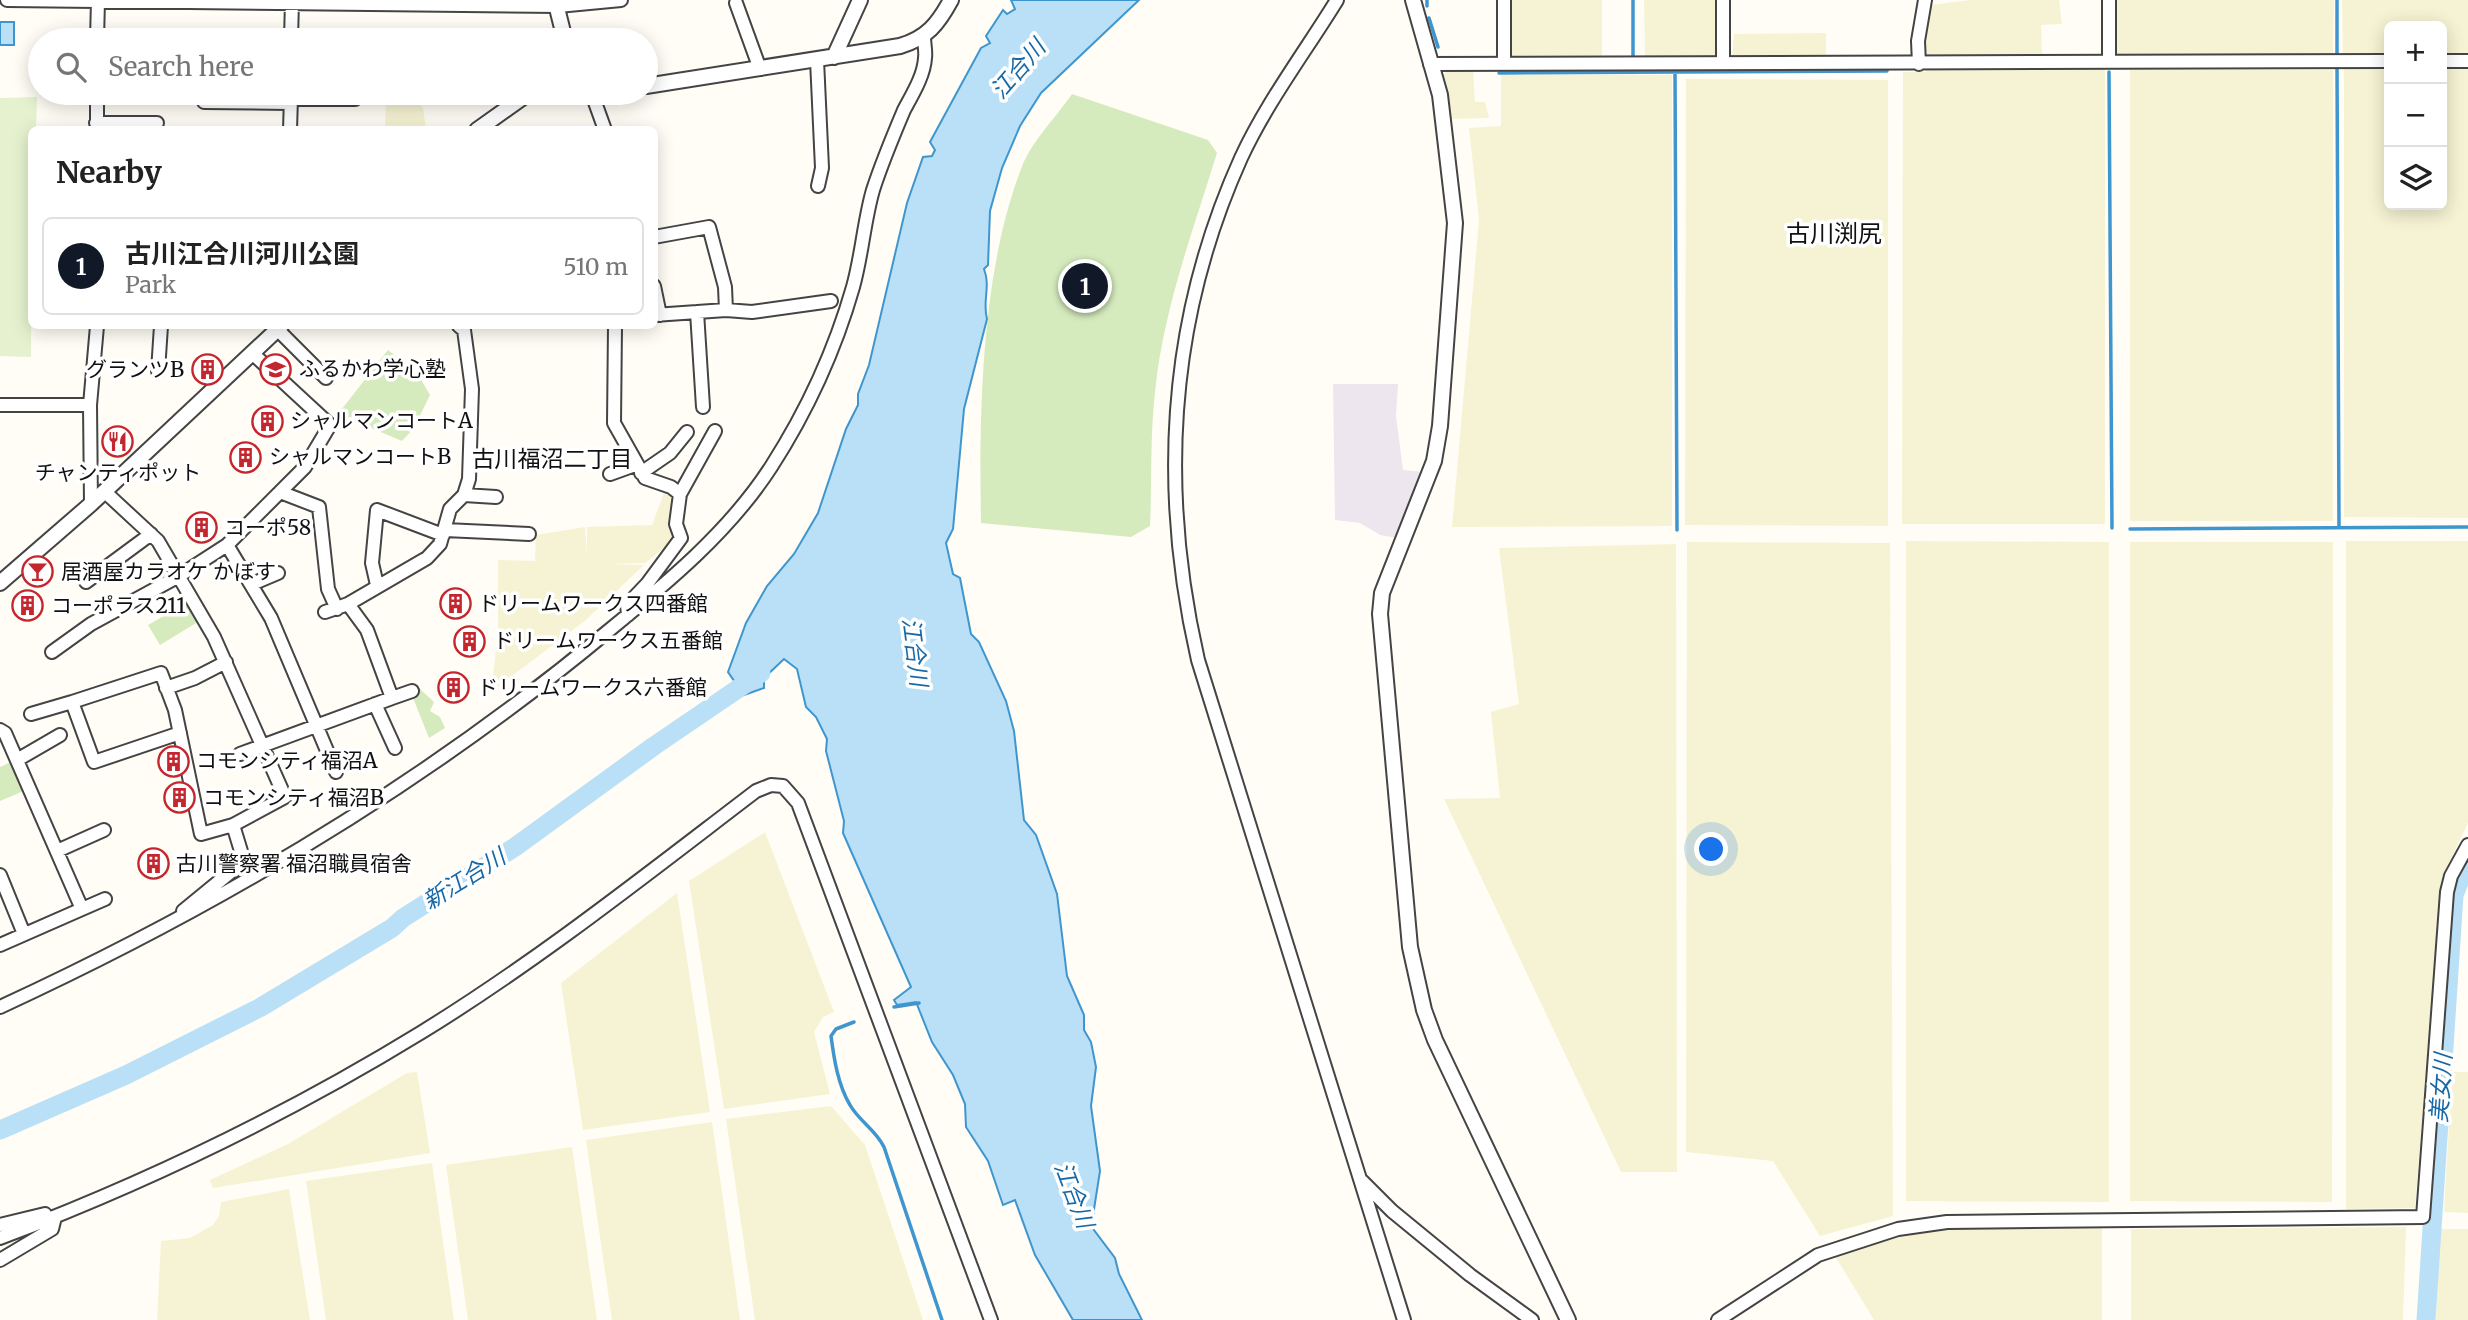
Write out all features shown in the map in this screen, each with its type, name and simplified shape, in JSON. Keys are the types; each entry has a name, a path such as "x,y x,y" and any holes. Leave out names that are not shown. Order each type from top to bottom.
{"street":[{"path":"7,0 556,3 621,0"},
{"path":"97,28 98,0"},
{"path":"834,57 860,0"},
{"path":"658,84 900,46 924,37 940,21 951,0"},
{"path":"1337,0 1280,89 1241,158 1215,229 1199,280 1180,373 1175,410 1174,499 1184,599 1199,660 1404,1320"},
{"path":"1413,0 1440,96 1455,223 1440,426 1434,461 1382,593 1380,614 1410,947 1424,1010 1435,1040 1568,1320"},
{"path":"1504,0 1504,64"},
{"path":"1723,0 1723,63"},
{"path":"1919,64 1918,41 1925,0"},
{"path":"2109,0 2109,62"},
{"path":"291,28 292,2"},
{"path":"556,3 562,28"},
{"path":"736,3 760,69"},
{"path":"0,1007 179,919 254,878 323,836 494,722 628,615 732,518 771,467 808,403 847,305 873,192 891,141 923,68 924,37"},
{"path":"817,60 822,168 818,186"},
{"path":"1430,64 2384,61"},
{"path":"2447,61 2468,61"},
{"path":"97,105 97,126 157,123"},
{"path":"290,105 290,126"},
{"path":"483,126 512,105"},
{"path":"598,105 604,126"},
{"path":"658,236 709,227 725,287 726,310"},
{"path":"658,315 726,310 752,312 831,301"},
{"path":"697,312 704,407"},
{"path":"91,504 90,405 94,391 97,329"},
{"path":"158,371 161,329"},
{"path":"0,583 91,504 275,329"},
{"path":"279,329 326,378"},
{"path":"337,608 427,558 440,544 450,509 464,495 469,479 472,388 465,329"},
{"path":"615,329 612,410 614,423 645,478 671,486 680,494"},
{"path":"52,652 91,624 179,576 227,545 305,467 330,425 252,353"},
{"path":"0,405 90,405"},
{"path":"628,615 626,606 681,538 676,524 680,494 715,431"},
{"path":"610,474 638,469 670,453 687,432"},
{"path":"31,714 161,673 180,733 201,834 233,825 285,797 226,662 179,576 151,534 104,491"},
{"path":"280,492 319,508 328,589 337,608 367,629 392,698"},
{"path":"464,495 496,497"},
{"path":"377,585 372,563 377,510 444,533 529,534"},
{"path":"86,582 151,534"},
{"path":"227,545 278,633 336,772"},
{"path":"252,584 278,573"},
{"path":"166,688 195,678 226,662"},
{"path":"240,754 412,691"},
{"path":"72,702 94,762 180,733"},
{"path":"375,704 396,748"},
{"path":"0,730 5,733 82,909"},
{"path":"17,760 60,735"},
{"path":"0,1238 55,1217 264,1119 413,1038 496,984 756,791 771,785 783,786 798,803 991,1320"},
{"path":"179,919 178,914 244,861 233,825"},
{"path":"57,851 104,830"},
{"path":"1718,1320 1818,1255 1857,1240 1947,1222 2423,1217 2447,892 2451,876 2468,845"},
{"path":"0,875 24,934"},
{"path":"0,945 105,899"},
{"path":"1362,1180 1392,1211 1532,1320"},
{"path":"0,1225 44,1214 55,1217"},
{"path":"0,1260 52,1229 55,1217"}],"shaded area":[{"path":"1508,0 1602,0 1602,58 1512,59 1508,55"},
{"path":"1644,0 1719,0 1719,57 1645,59"},
{"path":"1970,0 2059,0 2062,24 2041,25 2042,57 1925,57 1927,14 1931,5"},
{"path":"2116,0 2334,0 2333,55 2116,56"},
{"path":"2342,0 2468,0 2468,54 2447,54 2447,21 2384,21 2384,55 2343,56"},
{"path":"1826,33 1826,56 1732,58 1734,34"},
{"path":"2344,66 2384,66 2384,210 2447,210 2447,66 2468,66 2468,518 2344,517"},
{"path":"1450,69 1473,71 1475,102 1485,102 1489,118 1450,119 1442,76"},
{"path":"1926,69 2105,69 2105,524 1902,524 1903,72 1925,72"},
{"path":"2130,69 2333,70 2333,521 2130,521"},
{"path":"1501,74 1672,75 1672,526 1452,527 1479,220 1469,128 1501,126"},
{"path":"1686,79 1888,80 1888,526 1685,525"},
{"path":"386,105 420,105 423,108 426,126 385,126"},
{"path":"1333,384 1398,384 1396,416 1403,470 1424,472 1397,538 1380,535 1360,523 1335,520"},
{"path":"665,490 676,496 673,541 645,563 611,564 644,565 586,620 491,692 498,634 498,560 535,561 536,535 585,527 587,556 587,527 652,525"},
{"path":"1906,541 2109,542 2109,1202 1906,1201"},
{"path":"2346,541 2468,541 2468,823 2442,877 2415,1208 2346,1209"},
{"path":"1687,542 1890,543 1893,1216 1820,1236 1773,1161 1686,1152"},
{"path":"2130,542 2333,542 2332,1202 2130,1201"},
{"path":"1676,544 1677,1172 1621,1172 1444,799 1500,798 1491,712 1519,704 1499,548"},
{"path":"765,832 834,1012 823,1017 814,1032 830,1094 724,1109 689,881"},
{"path":"677,893 710,1112 583,1130 561,983"},
{"path":"417,1072 430,1153 213,1188 210,1180 288,1144 407,1073"},
{"path":"2452,1072 2468,1072 2468,1213 2444,1212"},
{"path":"831,1106 865,1145 923,1320 755,1320 726,1119"},
{"path":"712,1122 740,1320 612,1320 586,1140"},
{"path":"572,1147 597,1320 468,1320 446,1165"},
{"path":"432,1163 454,1320 326,1320 306,1181"},
{"path":"289,1189 310,1320 157,1320 161,1241 190,1238 213,1225 219,1216 221,1202"},
{"path":"2102,1223 2102,1320 1874,1320 1835,1256 1881,1239 1949,1227"},
{"path":"2406,1227 2403,1320 2131,1320 2131,1229"},
{"path":"2440,1229 2468,1229 2468,1320 2436,1320"}],"green space":[{"path":"1072,94 1208,140 1217,153 1180,271 1159,361 1152,425 1150,526 1131,537 981,523 982,388 998,249 1009,205 1027,155"},
{"path":"28,97 28,105 37,105 36,126 28,126 28,329 31,329 31,357 0,356 0,98"},
{"path":"388,350 417,373 430,395 414,428 402,441 338,414"},
{"path":"190,601 201,620 160,645 148,625"},
{"path":"418,687 434,702 430,711 440,717 445,728 429,738 413,698"},
{"path":"13,761 26,790 0,801 0,767"}],"water":[{"name":"江合川","path":"1011,0 1139,0 1041,93 1020,126 1002,168 990,211 988,265 984,269 987,282 987,319 964,409 953,529 946,543 953,574 960,578 971,634 979,642 1006,701 1014,731 1024,820 1036,835 1057,894 1067,976 1084,1015 1084,1030 1091,1042 1096,1067 1091,1106 1100,1171 1092,1222 1094,1230 1115,1258 1119,1274 1142,1320 1073,1320 1035,1255 1015,1200 1003,1205 988,1161 966,1127 965,1104 953,1075 932,1042 916,1002 897,1005 894,1000 911,987 843,833 844,821 826,751 827,739 816,717 806,707 797,669 784,659 764,678 764,688 744,695 728,672 746,623 767,586 794,554 818,513 846,429 858,405 858,394 869,365 907,203 923,157 932,156 935,150 930,142 981,48 990,43 986,36 1003,10 1007,14 1015,9"},
{"path":"0,22 14,22 14,45 0,45"}],"waterway":[{"path":"1427,0 1427,6"},
{"path":"1633,0 1633,58"},
{"path":"2337,0 2337,57"},
{"path":"1429,18 1438,47"},
{"path":"2337,65 2339,527"},
{"path":"1675,71 1677,530"},
{"path":"1499,73 1887,71"},
{"path":"2109,72 2112,528"},
{"path":"2130,529 2468,527"},
{"name":"新江合川","path":"0,1130 126,1075 261,1007 392,928 403,918 515,847 654,746 761,673"},
{"name":"美女川","path":"2426,1320 2454,895 2468,859"},
{"path":"894,1007 919,1003"},
{"path":"854,1022 836,1029 831,1036 840,1080 854,1111 884,1147 942,1320"}],"place":[{"name":"古川江合川河川公園","path":"1085,286"},
{"name":"ふるかわ学心塾","path":"276,369"},
{"name":"グランツB","path":"207,370"},
{"name":"シャルマンコートA","path":"267,421"},
{"name":"チャンティポット","path":"118,441"},
{"name":"シャルマンコートB","path":"246,457"},
{"name":"コーポ58","path":"201,528"},
{"name":"居酒屋カラオケ かぼす","path":"38,572"},
{"name":"ドリームワークス四番館","path":"455,604"},
{"name":"コーポラス211","path":"28,606"},
{"name":"ドリームワークス五番館","path":"470,641"},
{"name":"ドリームワークス六番館","path":"454,688"},
{"name":"コモンシティ福沼A","path":"173,761"},
{"name":"コモンシティ福沼B","path":"180,798"},
{"name":"古川警察署 福沼職員宿舎","path":"153,864"}],"district":[{"name":"古川渕尻","path":"1834,234"},
{"name":"古川福沼二丁目","path":"552,459"}]}
